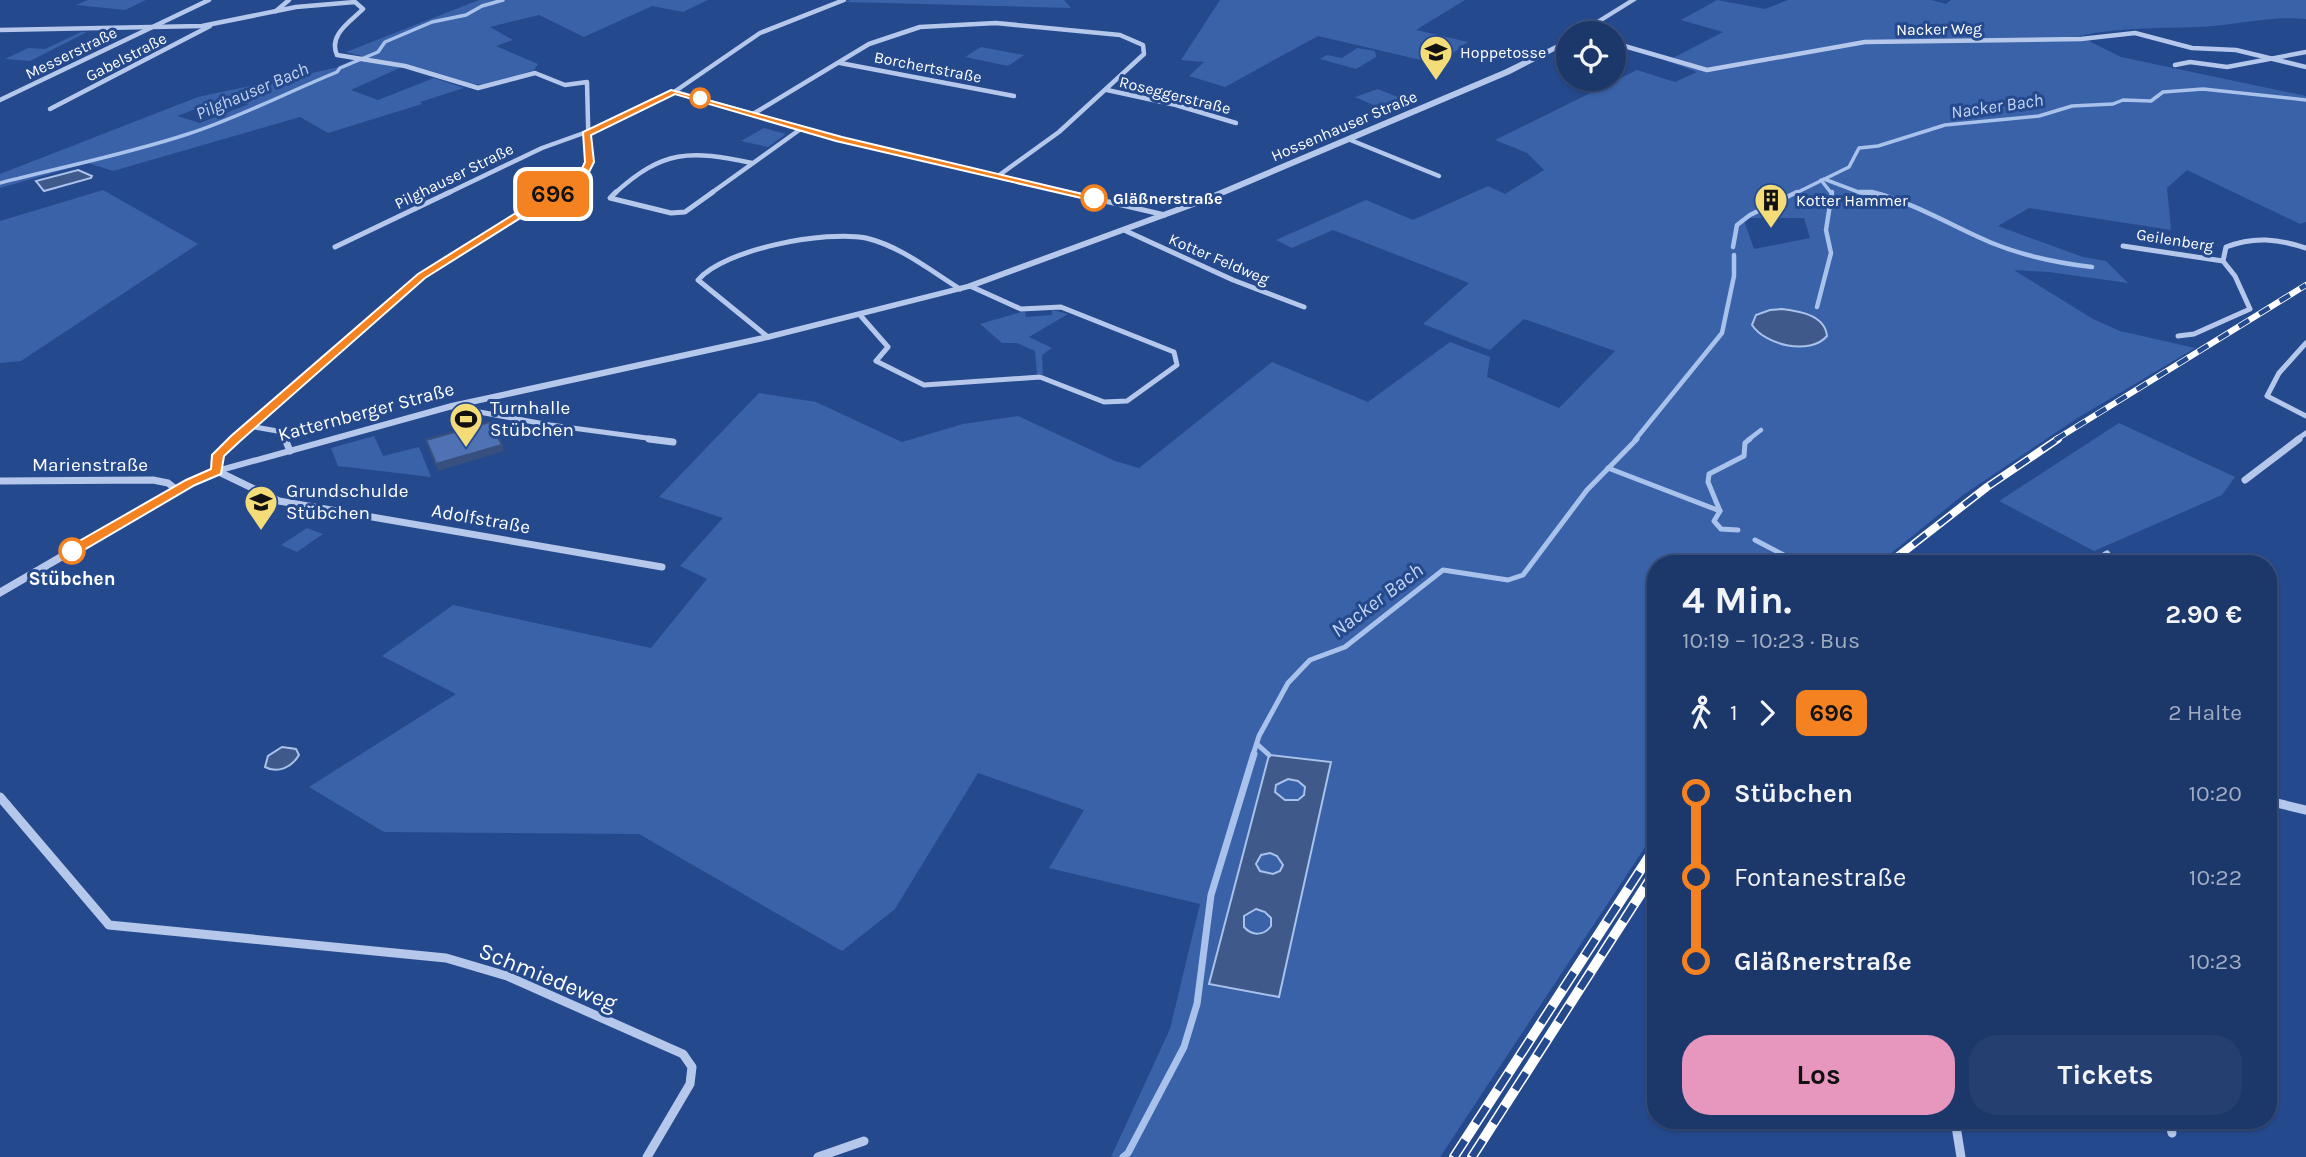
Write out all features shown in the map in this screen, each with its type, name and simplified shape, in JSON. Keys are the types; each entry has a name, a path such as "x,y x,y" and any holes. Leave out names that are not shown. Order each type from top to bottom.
{"street":[{"name":"Messerstraße","path":"0,100 209,0"},
{"path":"276,11 289,0"},
{"name":"Pilghauser Straße","path":"335,247 542,148 587,134 674,92 760,33 844,0"},
{"path":"1599,21 1633,0"},
{"path":"0,30 210,25 276,11 355,2 363,9 360,15 337,34 334,48 337,55 405,66 473,88 497,85 535,73 565,85 587,82 589,162 584,174 421,276 218,455 217,471"},
{"path":"753,114 869,44 920,27 996,23 1112,34 1140,43 1145,49 1144,54 1107,90 1059,132 998,176"},
{"name":"Gabelstraße","path":"50,109 197,35 210,25"},
{"name":"Nacker Weg","path":"1626,46 1707,70 1865,42 2062,39 2135,33 2195,49 2236,50 2306,67"},
{"name":"Hossenhauser Straße","path":"1166,215 1507,72 1556,47"},
{"name":"Nacker Weg","path":"2269,58 2306,52"},
{"path":"2175,65 2190,62 2227,67 2269,58"},
{"name":"Borchertstraße","path":"839,62 1014,96"},
{"name":"Roseggerstraße","path":"1107,90 1176,105 1236,123"},
{"path":"674,92 802,128 1166,215"},
{"path":"752,163 706,155 670,156 652,164 610,198 681,214 802,128"},
{"path":"1348,139 1440,176"},
{"name":"Katternberger Straße","path":"0,593 177,490 217,471 451,407 768,337 965,287 1166,215"},
{"name":"Kotter Feldweg","path":"1126,231 1233,280 1304,307"},
{"path":"768,337 698,280 700,275 720,261 788,244 831,237 863,238 897,250 965,287 1021,309 1061,307 1174,352 1177,365 1127,401 1104,402 1040,377 924,385 876,361 888,347 860,315"},
{"name":"Geilenberg","path":"2223,261 2226,247 2252,239 2267,238 2306,248"},
{"name":"Geilenberg","path":"2123,246 2223,261 2235,276 2250,309 2194,334 2178,336"},
{"path":"2306,343 2279,373 2267,396 2306,416"},
{"path":"451,407 550,425 673,442"},
{"path":"249,426 282,432 290,451"},
{"path":"2245,480 2306,433"},
{"name":"Adolfstraße","path":"217,471 279,501 662,568"},
{"name":"Marienstraße","path":"0,481 153,480 168,483 177,490"},
{"name":"Schmiedeweg","path":"0,797 109,925 446,958 508,976 675,1049 688,1058 692,1067 690,1084 647,1157"},
{"path":"2277,803 2306,810"},
{"path":"1956,1129 1961,1157"},
{"path":"2171,1129 2172,1133"},
{"path":"818,1157 864,1141"}],"shaded area":[{"path":"88,0 146,0 125,10 76,5"},
{"path":"479,0 708,0 683,12 652,6 584,37 539,15 490,27 513,40 496,46 538,64 534,70 488,85 471,84 406,65 351,90 378,100 434,78 464,88 328,133 300,117 113,171 88,163 0,188 0,174 198,97 335,68 362,56 346,52","holes":["214,102 249,104 200,123 177,116"]},
{"path":"1064,0 1071,8 846,2"},
{"path":"1220,0 1465,0 1416,30 1468,42 1438,64 1318,36 1225,87 1189,76 1204,62 1181,60"},
{"path":"1717,0 1765,9 1788,0 1931,0 1946,4 1951,0 2306,0 2306,19 2282,18 2214,26 2129,29 2079,36 2121,57 2306,96 2306,222 2300,224 2187,170 2167,188 2171,230 2029,208 1998,226 2083,257 2106,261 2128,283 2014,270 2093,319 2120,331 2195,348 2076,419 1963,495 1889,555 1647,555 1647,844 1440,1157 1111,1157 1170,1029 1200,904 1049,868 1084,810 978,773 895,909 842,951 639,834 384,832 309,787 456,694 382,656 453,605 651,648 707,579 680,566 723,518 659,497 759,393 816,402 902,442 963,424 1018,416 1115,461 1139,468 1272,362 1368,402 1450,342 1490,357 1487,377 1559,408 1615,351 1524,319 1490,350 1423,324 1469,283 1333,230 1292,248 1276,240 1366,200 1413,220 1488,186 1505,194 1544,170 1527,153 1495,140 1594,91 1626,91 1626,75 1637,70 1675,82 1697,72 1667,61 1723,32 1681,20","holes":["1743,218 1804,218 1810,238 1754,249","1782,309 1815,319 1827,330 1800,344 1790,346 1766,338 1752,325 1756,315","1269,755 1331,763 1279,997 1210,984"]},
{"path":"81,32 87,32 30,61 5,59 28,48 45,49"},
{"path":"981,47 1024,55 1008,66 965,57"},
{"path":"1357,48 1375,51 1376,57 1356,69 1320,59 1327,55 1342,58"},
{"path":"1378,89 1415,104 1392,113 1355,97"},
{"path":"764,128 786,134 768,147 741,141"},
{"path":"78,170 92,176 91,178 44,191 36,181"},
{"path":"103,190 198,244 21,361 0,363 0,221"},
{"path":"1782,309 1810,315 1822,323 1827,336 1810,346 1788,346 1767,338 1752,325 1756,315"},
{"path":"1052,310 1068,314 1029,337 1052,348 1042,355 1043,374 1037,374 1035,351 1017,343 1002,343 980,324 1025,311 1026,317 1052,315"},
{"path":"2119,423 2235,477 2222,495 2094,551 1999,501"},
{"path":"374,436 383,456 419,447 431,477 338,466 331,448"},
{"path":"307,528 323,534 297,552 281,545"},
{"path":"282,747 296,749 299,755 293,763 284,768 275,770 265,767 268,756"},
{"path":"1269,755 1331,762 1279,997 1209,984","holes":["1288,779 1298,781 1305,787 1304,795 1298,800 1285,800 1275,792 1276,785","1270,853 1277,856 1283,865 1280,871 1273,874 1260,871 1256,864 1261,855","1256,909 1265,912 1271,918 1271,926 1258,934 1251,932 1244,927 1244,916"]},
{"path":"1288,778 1305,787 1304,795 1298,800 1285,800 1275,792 1279,782"},
{"path":"1270,852 1281,859 1282,864 1275,875 1270,876 1259,869 1258,864 1265,853"},
{"path":"1257,909 1266,913 1270,922 1266,931 1257,935 1248,931 1244,922 1248,913"}],"building":[{"name":"Turnhalle Stübchen","path":"490,422 502,445 436,464 426,440"}],"waterway":[{"name":"Pilghauser Bach","path":"0,183 142,148 207,128 337,72 340,68 378,52 385,42 432,22 466,15 482,6 503,0"},
{"name":"Nacker Bach","path":"1824,179 1849,167 1859,148 1878,146 1945,125 2039,116 2072,106 2113,104 2123,100 2151,101 2163,92 2203,89 2306,100"},
{"path":"1824,179 1861,193 1878,194"},
{"name":"Nacker Bach","path":"1794,194 1821,181"},
{"path":"1821,181 1832,194"},
{"name":"Nacker Bach","path":"1733,247 1737,225 1750,215 1797,192"},
{"path":"1859,192 1871,192"},
{"path":"1872,192 1878,194"},
{"path":"1817,307 1831,253 1826,230 1832,194"},
{"path":"1878,194 1918,208 2004,248 2092,267"},
{"name":"Nacker Bach","path":"1635,440 1722,333 1734,276 1734,255"},
{"path":"1748,440 1761,430"},
{"name":"Nacker Bach","path":"1608,468 1637,439"},
{"path":"1720,511 1708,482 1709,474 1744,456 1745,443 1750,439"},
{"name":"Nacker Bach","path":"1253,755 1259,736 1288,683 1310,660 1345,647 1443,570 1508,580 1523,575 1587,490 1608,468"},
{"path":"1608,468 1720,511"},
{"path":"1720,511 1714,521 1721,529 1738,530"},
{"path":"1755,540 1784,555"},
{"path":"1257,744 1269,755"},
{"name":"Nacker Bach","path":"1123,1157 1128,1153 1184,1047 1197,1004 1211,895 1254,754"}],"railway":[{"path":"2055,440 2306,285"},
{"path":"1900,555 1987,487 2058,439"},
{"path":"1454,1157 1647,860"},
{"path":"1472,1157 1647,884"}],"bus line":[{"name":"696","path":"72,551 191,482 217,471 218,455 421,276 584,174 589,168 587,134 674,92 840,139 1094,198"}],"place":[{"name":"Hoppetosse","path":"1436,82"},
{"name":"Gläßnerstraße","path":"1094,198"},
{"name":"Kotter Hammer","path":"1771,230"},
{"name":"Turnhalle Stübchen","path":"466,449"},
{"name":"Grundschulde Stübchen","path":"261,532"},
{"name":"Stübchen","path":"72,551"}]}
